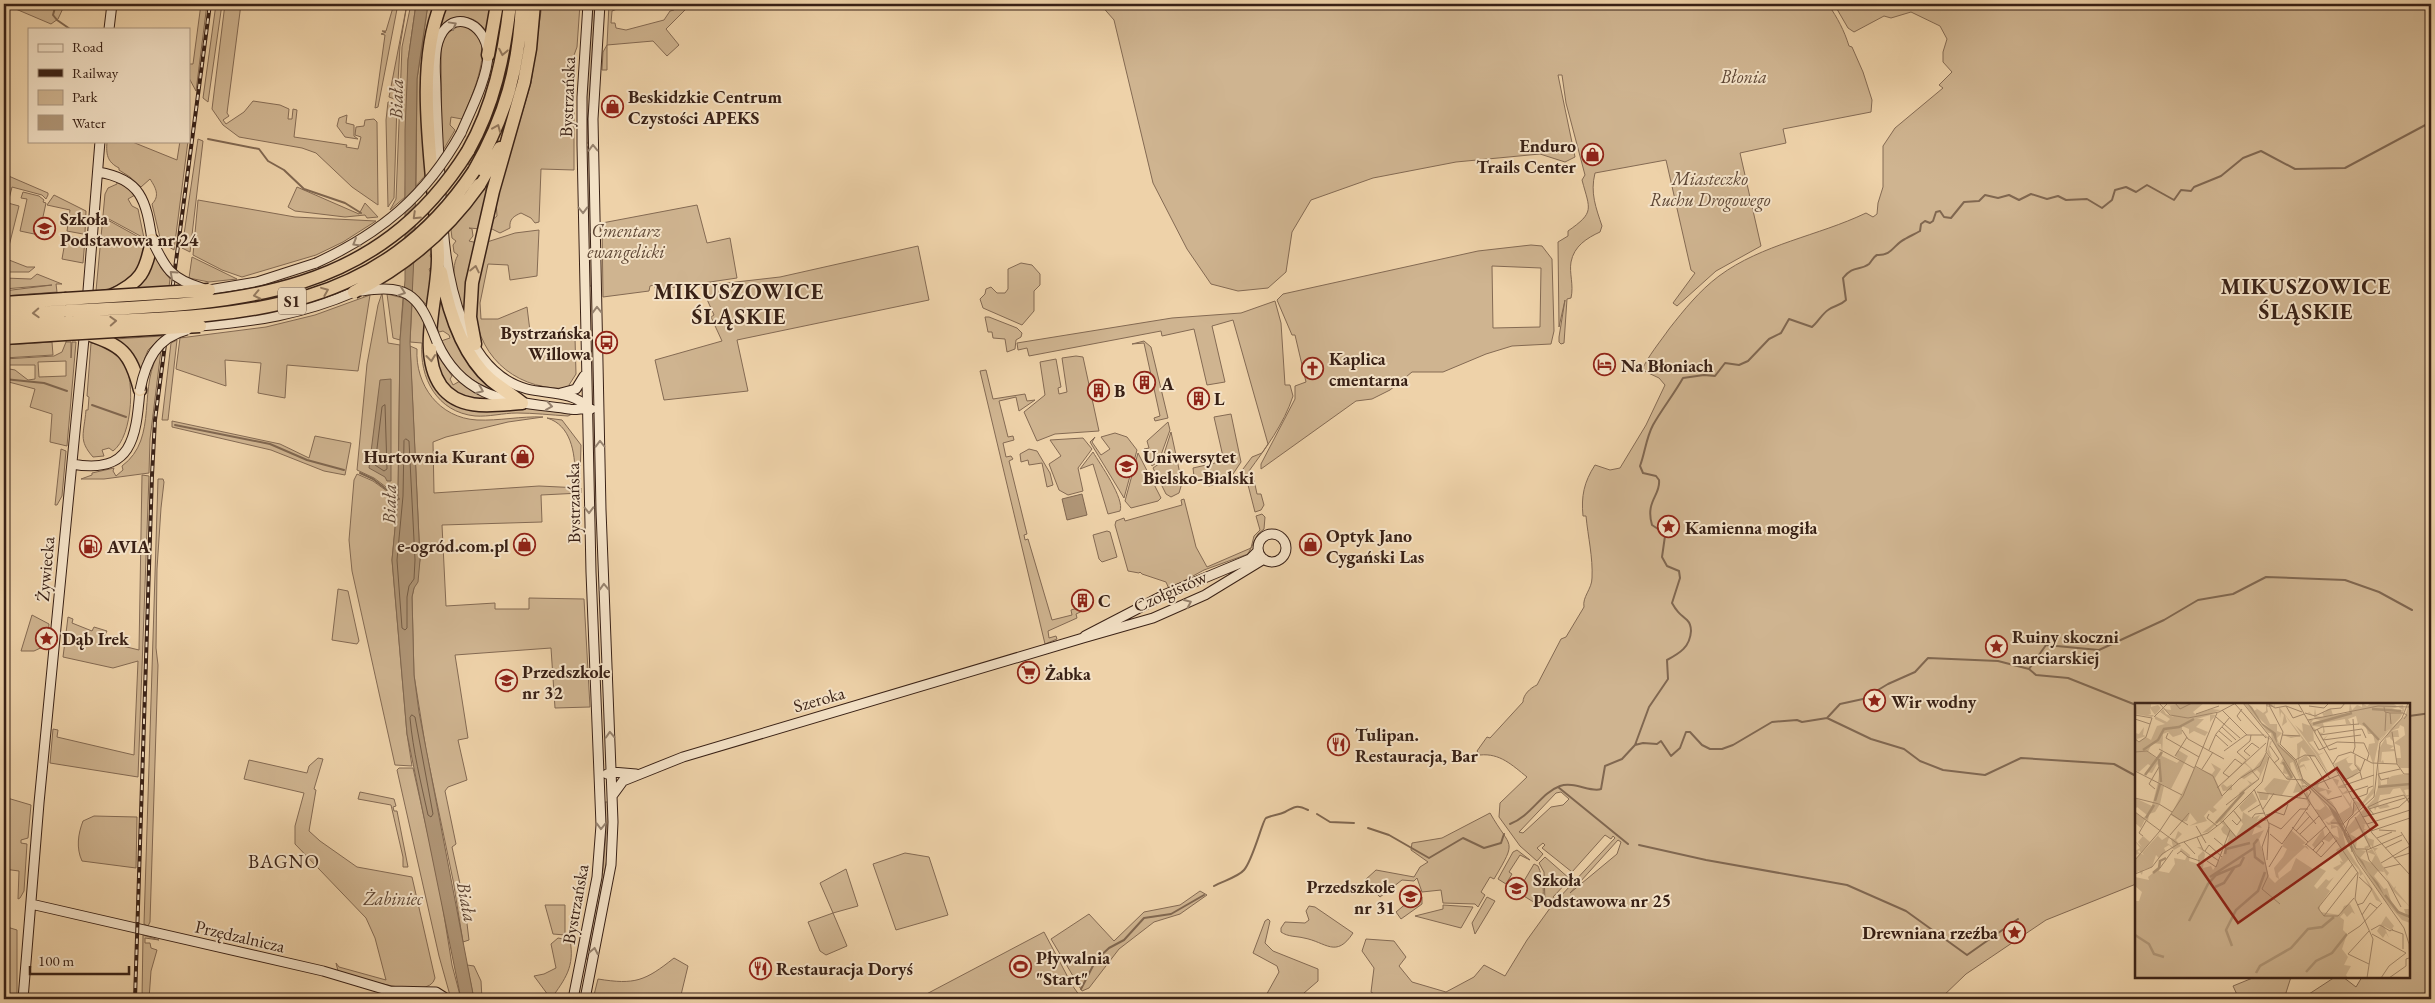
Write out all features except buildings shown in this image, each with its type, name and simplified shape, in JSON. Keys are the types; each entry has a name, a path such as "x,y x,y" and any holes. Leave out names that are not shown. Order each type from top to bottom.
{"highway":[{"path":"442,4 434,22 428,54 430,139 438,257 430,346 431,366 438,382 449,394 466,403 488,405 522,403"},
{"path":"488,55 497,4"},
{"name":"S1","path":"4,326 65,317 233,300 288,287 331,272 382,244 411,222 448,182 468,151 493,94 503,53 510,4"},
{"name":"S1","path":"4,315 65,317 236,313 309,298 360,276 402,248 442,213 474,171 492,139 505,107 516,64 522,4"},
{"path":"475,344 470,317 472,283 493,191 530,49 534,4"},
{"path":"354,292 395,269 427,245 451,222 479,185 495,158 515,112"},
{"path":"4,338 65,317 129,287 140,278 148,262 152,240"},
{"path":"438,257 451,311 466,348 491,380 522,403"},
{"path":"107,298 209,290"},
{"path":"4,304 65,317 85,333 121,348 132,362 140,390"},
{"path":"85,333 200,326"}],"main road":[{"path":"109,28 112,4"},
{"name":"Bystrzańska","path":"573,999 599,860 602,809 594,634 588,408 585,384 581,117 588,4"},
{"name":"Bystrzańska","path":"585,999 611,865 612,777 599,411 593,119 600,4"},
{"path":"98,172 123,178 140,193 152,240 163,263 175,277 190,284 209,290 257,282 316,263 363,240 414,198 443,162 460,133 478,92 488,55 485,42 478,28 467,22 460,21 448,27 442,33 436,55 437,138 445,244 452,287 459,310 486,362 503,378 520,387 577,398 588,408"},
{"name":"Żywiecka","path":"23,999 100,142"},
{"path":"72,464 98,467 113,462 126,453 133,442 138,420 140,390 148,360 156,348 174,334 200,326 270,319 314,308 354,292 389,288 410,295 424,309 437,342 450,366 464,382 490,394 522,403 570,410 588,408 599,411"},
{"path":"552,393 571,392 576,389 586,373"},
{"path":"1275,534 1282,538 1286,549 1282,557 1272,562 1264,559 1258,550 1259,542 1264,536 1275,534"},
{"name":"Czołgistów","path":"1083,638 1088,633 1146,604 1250,559 1258,550"},
{"name":"Czołgistów","path":"1009,660 1153,618 1205,595 1264,559"},
{"path":"594,634 606,636"},
{"name":"Szeroka","path":"612,797 624,782 683,756 1009,660"},
{"name":"Szeroka","path":"612,777 639,774"},
{"path":"600,777 612,777"},
{"name":"Szeroka","path":"612,777 624,782"},
{"name":"Przędzalnicza","path":"31,904 323,971 390,992 432,992 445,997"}],"green space":[{"path":"4,4 65,4 58,19 51,24"},
{"path":"201,4 207,4 196,91 190,80 190,64 193,64"},
{"path":"216,4 222,4 208,102 203,98"},
{"path":"225,4 241,4 227,113 229,116 223,120 226,124 244,112 253,101 280,105 289,109 288,119 292,119 293,109 297,110 294,137 347,145 346,147 358,149 361,137 355,135 356,127 364,126 365,120 374,119 377,122 378,205 352,187 316,153 302,148 239,137 223,125 212,109"},
{"path":"394,4 398,4 378,107 375,108 385,35 381,34 386,32 382,31 386,31"},
{"path":"407,4 400,46 397,100 389,97"},
{"path":"411,4 416,4 408,60 405,197 390,210 396,199 402,47"},
{"path":"428,4 438,4 428,172 416,186 417,79"},
{"path":"447,4 492,4 487,33 477,22 465,17 452,19 440,28"},
{"path":"514,4 519,4 504,96 472,167 468,164 474,153"},
{"path":"542,4 580,4 577,47 573,58 568,58 569,63 573,63 570,84 574,103 574,170 541,169 539,222 535,223 531,218 521,213 512,218 510,228 500,233 490,228 491,221 497,216 496,202 531,83"},
{"path":"593,4 596,4 589,110 589,143 586,143 585,111"},
{"path":"609,4 612,4 612,8 617,9 612,11 611,23 615,23 616,28 626,30 664,20 670,11 674,10 673,4 691,4 666,29 679,45 667,56 653,41 607,45"},
{"path":"1100,4 1828,4 1849,46 1852,47 1863,72 1872,100 1871,112 1783,129 1786,143 1740,153 1761,246 1716,271 1677,306 1673,303 1695,273 1691,270 1666,160 1595,173 1593,194 1602,226 1600,232 1582,243 1573,256 1571,262 1572,293 1571,298 1567,299 1564,343 1561,344 1559,337 1565,300 1559,327 1558,242 1568,236 1568,231 1583,219 1588,210 1582,180 1585,175 1566,103 1562,75 1558,75 1575,157 1565,162 1540,154 1456,162 1373,178 1311,200 1292,232 1286,272 1268,288 1238,291 1211,284 1187,249 1153,183 1114,20"},
{"path":"1834,4 2431,4 2431,999 2315,999 2309,994 2333,978 2344,978 2356,987 2361,978 2410,978 2410,703 2135,703 2135,884 2046,920 1966,974 1940,999 1382,999 1371,992 1374,968 1362,951 1366,939 1394,941 1406,957 1399,966 1412,982 1446,992 1474,977 1484,965 1505,976 1527,940 1553,904 1545,902 1544,872 1539,863 1545,857 1570,879 1553,897 1557,900 1615,838 1613,836 1611,839 1605,835 1572,872 1542,848 1545,845 1543,843 1537,848 1543,854 1537,861 1520,846 1499,817 1500,803 1527,777 1500,758 1480,755 1477,751 1487,737 1490,738 1523,702 1527,692 1537,685 1561,639 1566,637 1584,607 1584,600 1592,582 1592,570 1586,516 1583,516 1582,502 1584,489 1595,465 1610,470 1620,468 1646,425 1665,385 1659,378 1642,370 1654,349 1698,294 1719,276 1736,265 1772,248 1866,213 1873,217 1877,214 1883,187 1883,146 1895,128 1943,88 1939,85 1952,72 1943,62 1943,52 1947,39 1940,26 1911,12 1891,18 1884,16 1854,32 1848,28","holes":["1561,792 1569,799 1563,805 1551,807 1523,833 1519,832 1556,793","1618,840 1621,842 1617,854 1570,893"]},
{"path":"458,26 472,29 479,38 482,50 481,64 472,95 462,119 451,117 450,125 455,130 442,152 441,49 445,35"},
{"path":"607,45 607,70 602,70 603,52"},
{"path":"388,102 397,104 394,198 388,207 386,120"},
{"path":"347,115 346,123 354,125 354,136 358,139 345,137 337,126 339,118"},
{"path":"198,139 203,141 190,252 182,248"},
{"path":"107,142 132,142 177,160 180,142 188,142 174,250 161,242 152,204 156,198 156,192 150,179 141,187 112,163 108,157"},
{"path":"586,147 589,147 593,286 589,286"},
{"path":"4,174 48,193 46,199 42,195 12,187 8,203 19,206 7,254 4,253 4,185 9,178"},
{"path":"117,182 126,185 135,195 128,199 132,206 138,209 144,238 106,219 144,240 143,250 141,260 131,276 116,286 96,291 105,194 108,188 117,184"},
{"path":"297,187 359,214 365,203 378,217 367,218 365,215 345,217 295,211 288,207"},
{"path":"484,189 490,193 481,229 469,228 472,229 473,236 469,241 478,243 465,318 454,277 455,262 458,255 454,252 453,245 456,241 452,238 451,230"},
{"path":"23,192 39,196 46,203 39,235 20,231 27,199 21,198"},
{"path":"54,195 86,211 85,233 67,231 70,210 47,205"},
{"path":"198,200 295,217 376,221 343,242 316,255 242,277 222,270 193,255"},
{"name":"Cmentarz ewangelicki","path":"697,205 707,243 730,238 737,278 656,290 654,285 650,286 649,291 603,297 602,223"},
{"path":"539,230 537,276 510,280 508,265 488,264 480,303 481,319 498,319 527,307 531,339 575,338 576,374 569,385 571,388 535,385 520,379 506,370 494,358 478,328 475,293 487,242 515,233"},
{"path":"66,236 85,239 83,263 62,259"},
{"path":"1531,245 1542,246 1552,259 1554,331 1551,344 1512,346 1486,354 1443,372 1412,372 1390,390 1372,399 1356,401 1261,469 1261,464 1295,399 1295,386 1306,382 1295,335 1292,335 1277,300 1283,294 1478,251","holes":["1492,266 1541,268 1540,327 1493,328"]},
{"path":"434,246 430,256 433,260 433,266 429,269 431,274 427,305 412,291 413,263"},
{"path":"918,246 929,300 737,340 748,391 664,400 655,360 722,341 711,317 714,315 701,286 780,277"},
{"path":"154,252 161,268 170,279 169,287 133,290"},
{"path":"192,257 237,279 209,282 189,278"},
{"path":"4,258 27,267 35,267 29,272 4,272"},
{"path":"1021,263 1032,265 1040,274 1040,285 1034,291 1034,311 1022,325 983,308 980,299 985,294 986,289 991,287 997,293 1005,293 1008,289 1008,269"},
{"path":"37,274 62,284 56,284 57,292 4,296 4,291 52,285 4,289 4,278 31,279"},
{"path":"439,286 501,392 472,379 452,360 441,341 450,338 449,335 443,331 439,332 435,322"},
{"path":"382,293 388,343 400,345 398,496 374,478 357,470 367,364"},
{"path":"387,294 403,298 400,340 393,338"},
{"path":"370,295 358,371 287,365 285,398 258,393 261,363 225,360 226,386 176,369 180,338 266,327 315,315"},
{"path":"1275,301 1281,323 1285,385 1290,385 1293,396 1279,426 1268,445 1263,451 1268,444 1233,320 1212,326 1225,382 1207,385 1194,329 1162,336 1161,331 1029,356 1027,348 1018,350 1017,343 1172,318 1241,313"},
{"path":"412,304 425,322 448,397 572,414 568,416 517,413 475,416 450,408 433,391 427,380 422,356 422,343 410,342"},
{"path":"985,317 1017,328 1022,333 1021,337 1016,340 1015,349 1007,352 1005,339 993,338 992,332 988,332"},
{"path":"162,336 148,350 140,371 115,339"},
{"path":"177,340 168,420 162,420 171,343"},
{"path":"1144,341 1151,347 1168,418 1155,421 1154,418 1160,416 1144,343 1132,344"},
{"path":"52,342 53,355 4,358 4,345"},
{"path":"66,342 71,342 71,358 72,342 76,342 67,446 50,442 52,414 30,407 35,389 5,381 4,384 4,368 15,370 28,380 35,379 35,365 4,365 4,359 54,356 62,352","holes":["66,361 66,376 39,377 38,362"]},
{"path":"91,343 107,347 120,356 129,376 131,390 128,419 120,444 113,451 109,448 102,450 104,456 93,457 85,446 83,436 86,410 88,410 89,397 87,396"},
{"path":"410,346 417,349 417,362 425,387 441,406 451,413 463,418 477,420 543,417 508,422 433,442 434,493 539,486 581,488 581,493 541,495 542,522 442,525 446,606 495,603 495,609 529,609 529,598 584,599 590,707 555,708 551,648 455,655 468,738 458,740 467,780 448,787 445,791 456,844 452,847 465,907 469,940 463,942 453,880 426,750 414,675 412,597 420,560"},
{"path":"161,350 150,439 149,473 104,479 81,479 92,475 92,473 114,468 113,471 116,476 123,470 122,466 134,454 141,441 150,379 154,364"},
{"path":"435,352 452,376 450,379 453,385 460,381 500,400 466,397 450,390 440,376"},
{"path":"1083,357 1099,431 1055,434 1037,441 1024,412 1045,395 1040,362 1056,359 1061,387 1058,388 1059,394 1067,392 1062,358"},
{"path":"986,370 993,399 1025,394 1027,401 1035,400 1019,411 1016,397 999,401 1008,437 1013,436 1014,440 1003,443 1006,457 1011,456 1013,459 1009,461 1027,534 1024,535 1025,540 1028,539 1052,620 1072,615 1071,610 1088,605 1089,608 1076,614 1077,618 1048,631 1049,638 1056,636 1057,639 1045,644 980,371"},
{"path":"1231,414 1241,462 1229,480 1209,486 1194,477 1193,468 1224,461 1214,417"},
{"path":"547,418 562,420 581,445 580,479 575,474 574,457 566,433 562,427"},
{"path":"172,421 280,444 309,458 315,436 351,443 345,475 324,471 271,450 172,427"},
{"path":"1168,422 1170,430 1161,455 1162,459 1152,466 1144,449 1149,448 1147,441"},
{"path":"1171,432 1182,483 1179,493 1171,497 1166,494 1153,468 1163,461 1166,464 1172,463 1163,457"},
{"path":"1115,433 1127,437 1137,450 1124,498 1090,442 1095,437 1092,442 1101,455 1110,449 1101,437"},
{"path":"1083,438 1092,449 1078,468 1083,491 1068,495 1059,490 1049,464 1061,456 1050,440"},
{"path":"61,449 66,451 62,496 57,505 55,505"},
{"path":"1029,449 1037,451 1050,473 1053,485 1047,487 1042,463 1029,465 1028,460 1021,462 1020,454"},
{"path":"1093,452 1116,490 1121,506 1120,511 1108,514 1093,464 1080,469"},
{"path":"1138,453 1161,498 1158,501 1131,508 1125,501"},
{"path":"1262,453 1249,471 1251,475 1240,476 1240,473 1252,457"},
{"path":"357,474 373,481 398,499 392,560 407,734 412,766 395,765 352,571 349,540 354,480"},
{"path":"142,475 149,476 138,777 50,763 53,729 58,730 57,737 134,755 138,661 113,668 63,657 68,617 73,619 72,623 92,631 94,627 107,631 102,641 139,650"},
{"path":"158,479 163,479 164,482 157,569 156,648 158,665 150,922 148,926 144,924"},
{"path":"1254,480 1257,494 1261,494 1264,505 1261,510 1255,512 1247,481"},
{"path":"1184,499 1196,547 1207,567 1251,548 1248,554 1204,570 1169,589 1166,582 1140,572 1128,571 1115,525 1116,521 1124,518 1125,521 1182,505 1181,500"},
{"path":"1262,514 1265,517 1264,529 1258,534 1251,548 1254,536 1260,530 1256,516"},
{"path":"1107,531 1110,532 1117,557 1102,562 1099,559 1093,535"},
{"path":"338,589 348,591 359,641 357,644 332,640"},
{"path":"32,615 49,624 47,645 34,651 21,651"},
{"name":"Żabiniec","path":"318,758 323,759 314,789 316,790 309,831 357,867 412,877 435,978 430,985 420,988 391,986 338,971 336,963 339,967 386,980 375,938 366,918 295,844 295,826 304,793 244,779 249,760 307,773 309,766"},
{"path":"399,768 413,768 439,884 452,965 461,999 451,999 439,956 397,770"},
{"path":"360,792 394,799 396,806 393,807 394,811 397,811 408,867 403,867 403,857 391,805 358,799"},
{"path":"4,797 31,805 28,838 21,840 21,843 27,844 24,891 18,899 19,871 4,869"},
{"path":"605,802 609,802 608,853 589,959 586,959 603,869 606,833"},
{"path":"1490,813 1507,839 1509,850 1494,879 1490,877 1481,892 1485,895 1478,907 1475,904 1443,903 1441,890 1422,892 1417,878 1414,881 1402,880 1380,897 1364,881 1376,870 1414,877 1420,867 1428,862 1411,850 1412,843 1442,838"},
{"path":"94,816 137,817 136,868 82,861 78,846 80,831 83,821"},
{"path":"1517,850 1530,860 1520,855 1509,872 1512,874 1506,884 1498,879 1513,852"},
{"path":"905,853 929,857 948,915 896,930 873,864"},
{"path":"1534,864 1538,866 1542,881 1543,897 1540,906 1514,890 1521,879 1524,881"},
{"path":"846,869 858,906 833,913 820,883"},
{"path":"1200,891 1207,895 1180,914 1154,922 1119,949 1089,988 1082,991 1051,939 1089,914 1114,941 1144,912 1180,905"},
{"path":"1414,897 1422,897 1422,904 1401,919 1396,912"},
{"path":"1487,897 1495,901 1475,934 1472,923"},
{"path":"545,905 565,905 565,935 553,934"},
{"path":"1443,905 1473,907 1461,928 1415,916 1443,909"},
{"path":"1309,906 1315,907 1353,933 1347,941 1336,947 1330,947 1281,932 1285,922 1305,923 1309,920 1306,911"},
{"path":"833,913 847,946 826,955 820,951 808,922"},
{"path":"1268,919 1270,921 1265,943 1273,951 1318,969 1318,981 1304,993 1310,999 1264,999 1279,972 1277,966 1253,953 1265,921"},
{"path":"7,927 17,930 17,999 7,999 4,985 4,934"},
{"name":"Pływalnia \"Start\"","path":"1044,932 1072,985 1082,999 917,999"},
{"path":"143,935 159,940 145,938 145,943 150,943 151,948 157,950 151,971 149,999 142,999"},
{"path":"558,938 570,940 571,958 568,972 551,999 534,976 544,974 556,968 551,944"},
{"path":"674,958 688,966 680,999 593,999 598,979 631,981 639,979 655,972"},
{"path":"467,965 474,966 481,981 482,999 474,999"},
{"path":"2253,978 2291,978 2284,999 2239,999 2233,986"}],"water":[{"path":"416,4 428,4 417,79 415,233 410,342 420,560 418,582 412,597 414,675 419,712 474,999 461,999 407,734 392,560 398,496 400,340 405,280 405,130 408,60"},
{"path":"391,379 391,481 387,481 385,477 369,468 380,380"},
{"path":"1082,494 1087,515 1067,520 1062,499"}],"waterway":[{"path":"56,4 53,15 69,28"},
{"path":"1510,824 1524,816 1547,794 1560,786 1571,785 1592,790 1601,789 1605,766 1622,759 1635,745 1649,707 1668,679 1667,660 1680,652 1689,641 1690,624 1672,603 1680,578 1679,571 1667,566 1662,557 1665,536 1652,525 1650,517 1650,510 1658,490 1659,480 1656,476 1643,473 1640,466 1653,425 1683,378 1704,375 1715,376 1725,363 1739,365 1748,361 1769,339 1781,333 1789,319 1812,327 1831,308 1846,300 1843,278 1850,271 1866,266 1877,255 1890,252 1901,241 1920,231 1921,224 1925,221 1930,223 1933,221 1936,212 1940,211 1944,217 1951,218 1964,202 1979,201 1985,195 1998,198 2009,195 2019,200 2031,194 2047,199 2058,196 2066,200 2087,199 2102,208 2112,200 2115,190 2126,187 2136,192 2147,185 2174,200 2181,190 2191,191 2194,187 2221,176 2243,158 2261,151 2295,169 2345,168 2431,122"},
{"path":"208,139 259,149 268,161 284,170 304,189 345,203 361,213"},
{"path":"4,379 44,383 67,391"},
{"path":"92,405 126,417"},
{"path":"175,425 270,444 307,460 344,470"},
{"name":"Biała","path":"360,473 373,479 399,499"},
{"path":"2029,669 2046,645 2099,650 2164,620 2198,600 2233,594 2266,577 2345,580 2379,592 2412,610"},
{"path":"1827,718 1840,704 1863,699 1888,684 1915,672 1928,658 1998,661 2029,669 2036,675 2068,678 2135,705"},
{"path":"2410,716 2431,713"},
{"path":"1635,745 1643,743 1657,744 1661,741 1671,756 1680,748 1686,732 1690,732 1702,745 1710,749 1722,749 1733,745 1772,722 1797,720 1802,722 1827,718 1871,739 1904,749 1920,761 1943,770 1985,775 2021,758 2114,764 2135,775"},
{"path":"1558,787 1628,844"},
{"path":"1214,886 1244,870 1251,858 1266,818 1296,807 1308,810"},
{"path":"1317,814 1330,822 1354,823"},
{"path":"1368,828 1389,835 1429,858 1463,838 1484,848 1501,843 1504,834"},
{"path":"1639,845 1706,860 1847,885 1906,911 1967,955 2018,919"},
{"path":"1081,989 1096,960 1109,948 1124,940 1144,918 1171,914 1204,895"}],"railway":[{"path":"135,999 155,420 210,4"}],"place":[{"name":"Beskidzkie Centrum Czystości APEKS","path":"612,106"},
{"name":"Enduro Trails Center","path":"1592,155"},
{"name":"Szkoła Podstawowa nr 24","path":"44,228"},
{"name":"Bystrzańska Willowa","path":"607,342"},
{"name":"Na Błoniach","path":"1605,365"},
{"name":"Kaplica cmentarna","path":"1313,368"},
{"name":"A","path":"1145,383"},
{"name":"B","path":"1098,390"},
{"name":"L","path":"1198,398"},
{"name":"Hurtownia Kurant","path":"523,456"},
{"name":"Uniwersytet Bielsko-Bialski","path":"1127,466"},
{"name":"Kamienna mogiła","path":"1669,527"},
{"name":"e-ogród.com.pl","path":"525,545"},
{"name":"Optyk Jano Cygański Las","path":"1310,545"},
{"name":"AVIA","path":"91,546"},
{"name":"C","path":"1082,600"},
{"name":"Dąb Irek","path":"46,638"},
{"name":"Ruiny skoczni narciarskiej","path":"1996,646"},
{"name":"Żabka","path":"1029,673"},
{"name":"Przedszkole nr 32","path":"506,681"},
{"name":"Wir wodny","path":"1875,701"},
{"name":"Tulipan. Restauracja, Bar","path":"1339,744"},
{"name":"Szkoła Podstawowa nr 25","path":"1517,889"},
{"name":"Przedszkole nr 31","path":"1411,896"},
{"name":"Drewniana rzeźba","path":"2014,932"},
{"name":"Pływalnia \"Start\"","path":"1020,967"},
{"name":"Restauracja Doryś","path":"760,968"}],"district":[{"name":"MIKUSZOWICE ŚLĄSKIE","path":"2306,298"},
{"name":"MIKUSZOWICE ŚLĄSKIE","path":"739,304"},
{"name":"BAGNO","path":"284,861"}],"park label":[{"name":"Błonia","path":"1744,76"},
{"name":"Miasteczko Ruchu Drogowego","path":"1710,188"}]}
